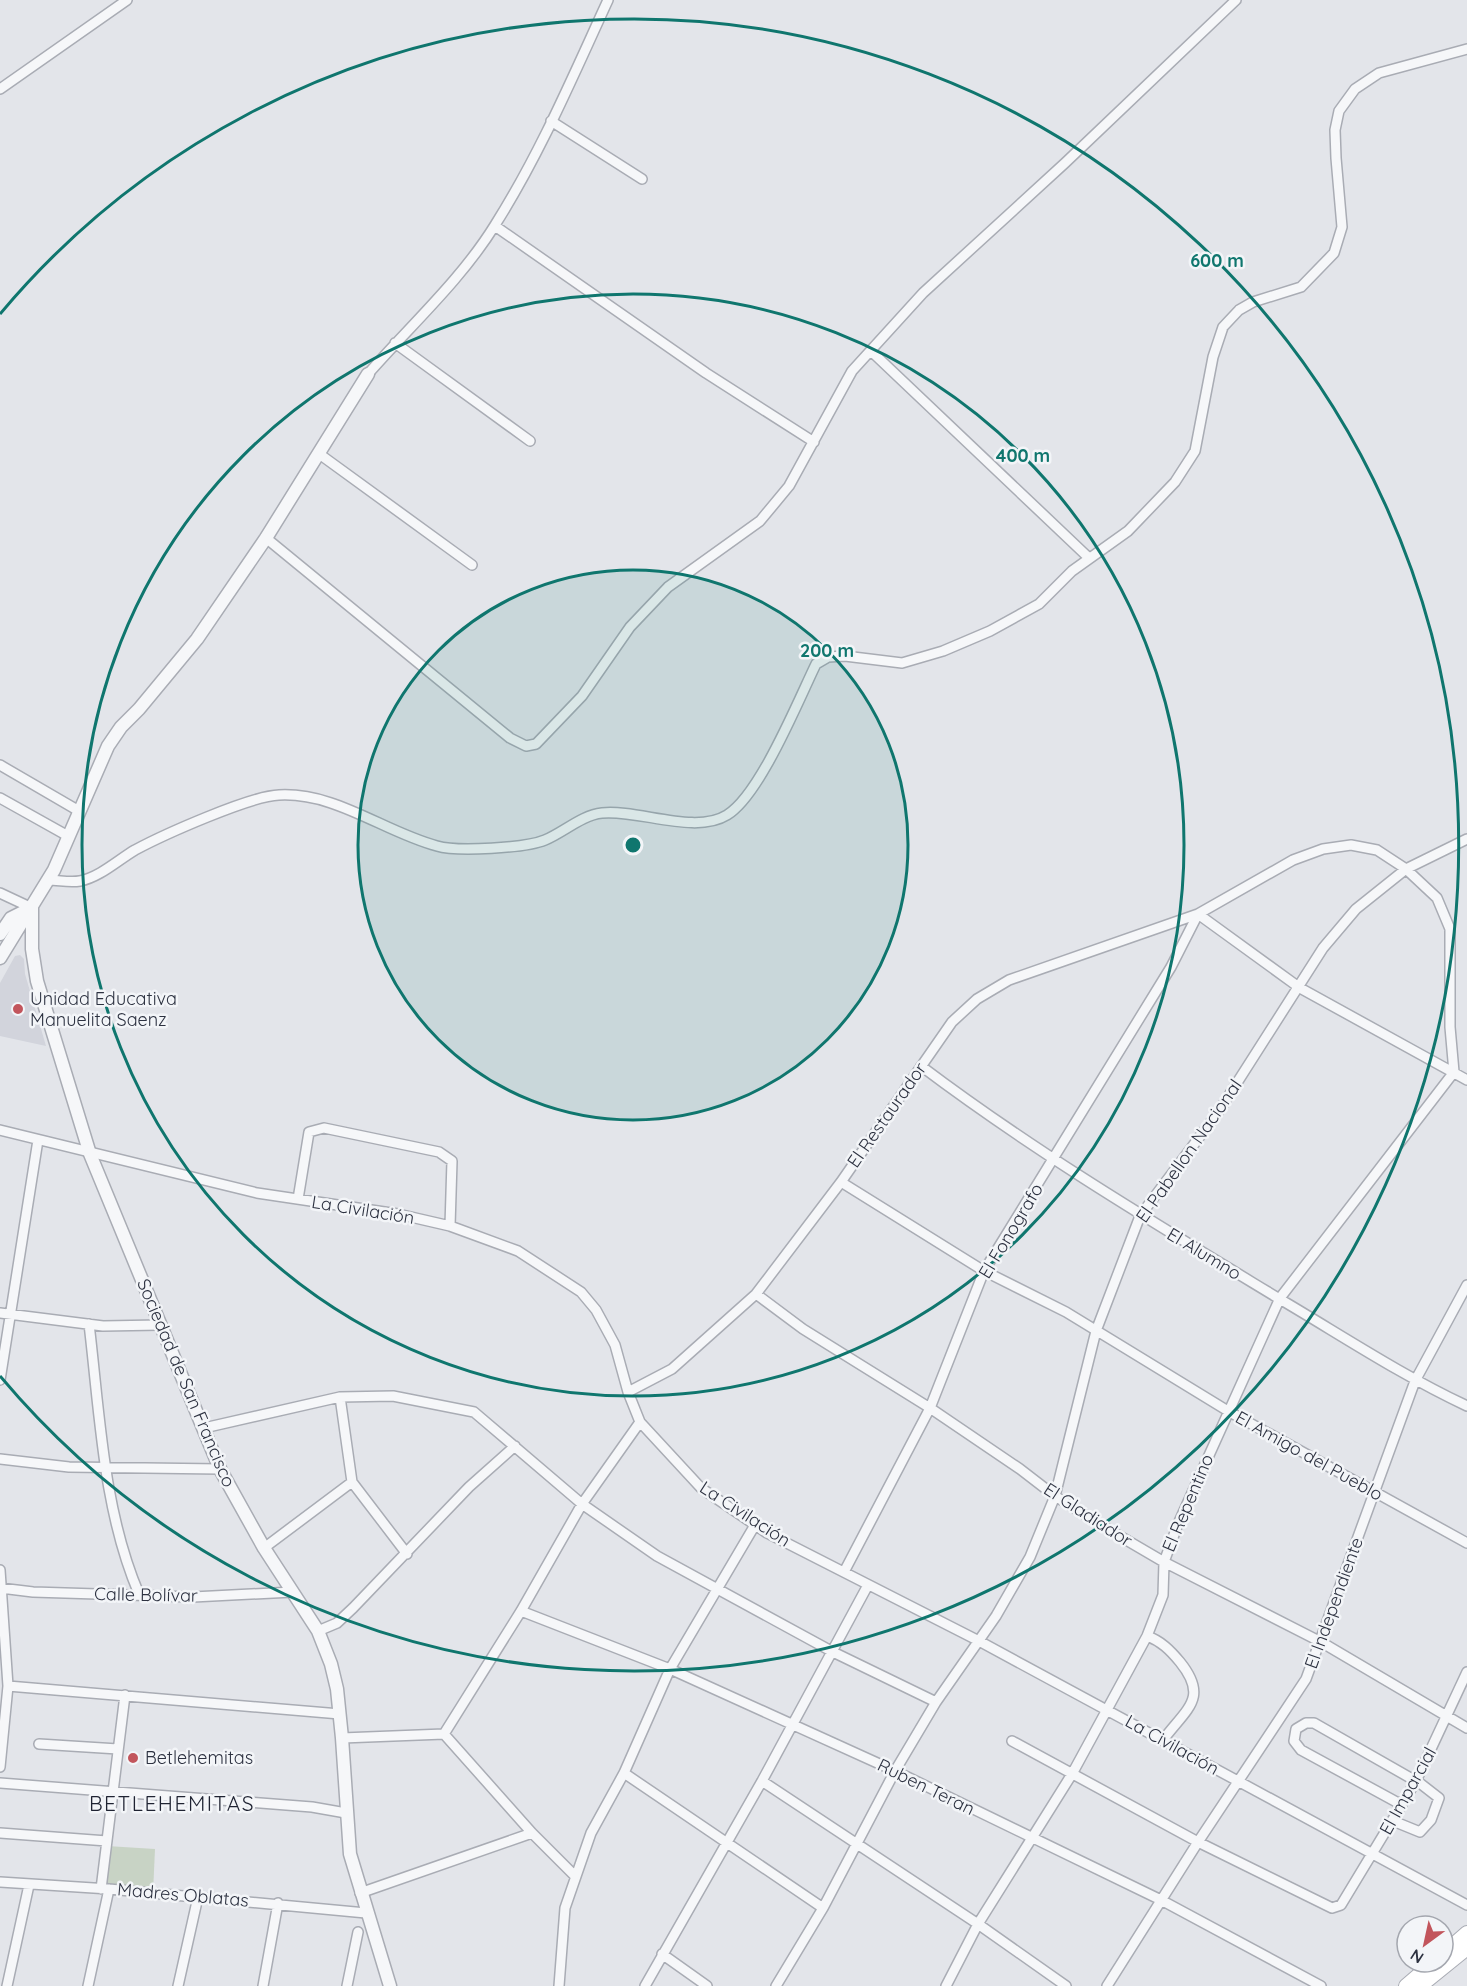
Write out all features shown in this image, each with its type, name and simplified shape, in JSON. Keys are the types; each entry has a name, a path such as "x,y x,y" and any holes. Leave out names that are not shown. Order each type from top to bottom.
{"main road":[{"path":"1455,1944 1467,1933"},
{"path":"1406,1986 1430,1976 1467,1948"}],"street":[{"path":"0,89 127,0"},
{"path":"0,958 48,880 97,769 121,728 140,709 196,639 266,538 368,374 447,287 495,226 551,121 608,0"},
{"path":"266,538 510,738 526,746 536,744 582,696 630,627 668,586 760,521 789,486 852,371 923,292 1065,163 1236,0"},
{"path":"48,880 81,881 170,834 263,797 280,795 315,800 368,816 438,846 463,850 544,840 571,825 601,813 634,813 662,821 698,822 726,816 744,800 759,776 816,664 828,657 845,656 903,663 944,651 990,631 1039,604 1072,571 1128,531 1144,515 1175,482 1195,451 1213,357 1223,327 1239,310 1253,302 1301,287 1334,253 1342,227 1343,210 1336,158 1335,130 1339,111 1355,89 1379,73 1400,65 1467,49"},
{"path":"551,121 642,178"},
{"path":"495,226 706,373 814,442"},
{"path":"395,344 530,441"},
{"path":"871,351 1089,558"},
{"path":"318,453 472,565"},
{"path":"0,765 79,811"},
{"path":"0,798 68,836"},
{"name":"El Pabellon Nacional","path":"776,1986 823,1908 895,1771 936,1702 979,1641 1030,1557 1055,1496 1096,1330 1140,1215 1219,1111 1300,988 1323,948 1341,924 1406,869 1467,839"},
{"name":"El Restaurador","path":"628,1392 681,1362 756,1294 841,1182 952,1022 977,999 1009,980 1198,914 1293,860 1323,849 1351,845 1377,850 1406,869 1437,898 1450,929 1450,1027 1454,1072"},
{"path":"0,893 32,908"},
{"path":"0,934 11,918 32,908"},
{"name":"Sociedad de San Francisco","path":"32,908 32,949 37,981 90,1154 220,1469 264,1548 318,1631 334,1677 340,1714 350,1854 390,1986"},
{"path":"1198,914 1300,988 1467,1080"},
{"name":"El Fonografo","path":"844,1572 930,1408 984,1271 1171,967 1198,914"},
{"name":"El Alumno","path":"921,1066 1053,1160 1140,1215 1415,1381 1467,1406"},
{"name":"El Repentino","path":"946,1986 978,1924 1072,1774 1147,1636 1163,1595 1164,1562 1228,1411 1280,1298 1454,1072"},
{"path":"298,1199 309,1132 324,1128 439,1152 452,1161 450,1226"},
{"name":"La Civilación","path":"0,1130 90,1154 257,1193 398,1214 450,1226 518,1251 581,1292 596,1310 615,1345 628,1392 640,1422 701,1488 755,1526 979,1641 1467,1905"},
{"path":"0,1380 38,1140"},
{"path":"841,1182 984,1271 1096,1330"},
{"name":"El Independiente","path":"1107,1986 1306,1678 1415,1381 1467,1286"},
{"name":"El Gladiador","path":"756,1294 803,1329 930,1408 1020,1469 1055,1496 1164,1562 1321,1642 1467,1728"},
{"path":"0,1313 89,1324 160,1325"},
{"path":"89,1324 113,1512 131,1576 139,1594"},
{"name":"El Amigo del Pueblo","path":"1096,1330 1228,1411 1467,1543"},
{"path":"204,1428 340,1397 393,1396 474,1412 582,1504 657,1556 833,1652 936,1702"},
{"path":"340,1397 352,1482 407,1554"},
{"path":"444,1734 521,1611 582,1504 640,1422"},
{"path":"318,1631 337,1623 407,1554 469,1487 515,1446"},
{"path":"0,1459 69,1467 220,1469"},
{"path":"264,1548 352,1482"},
{"path":"559,1986 561,1928 574,1875 601,1810 624,1773 670,1669 755,1526"},
{"path":"0,1570 9,1686 3,1714 0,1767"},
{"path":"645,1986 762,1781 868,1585"},
{"name":"Calle Bolívar","path":"1,1588 33,1592 193,1597 292,1592"},
{"name":"Ruben Teran","path":"521,1611 670,1669 895,1771 1161,1900 1321,1986"},
{"path":"1147,1636 1157,1640 1171,1651 1191,1676 1196,1690 1192,1701 1163,1740"},
{"name":"El Imparcial","path":"1198,1842 1332,1908 1341,1905 1416,1781 1448,1717 1467,1672"},
{"path":"9,1686 340,1714"},
{"path":"88,1986 105,1889 107,1841 125,1695"},
{"path":"1393,1821 1417,1832 1424,1830 1431,1820 1439,1797 1416,1781 1314,1724 1306,1723 1296,1729 1294,1741 1301,1750 1402,1805"},
{"path":"342,1738 444,1734"},
{"path":"444,1734 532,1833 574,1875"},
{"path":"1012,1741 1198,1842"},
{"path":"39,1744 118,1749"},
{"path":"624,1773 823,1908"},
{"path":"762,1781 978,1924 1066,1986"},
{"path":"0,1783 346,1813"},
{"path":"0,1833 107,1841"},
{"path":"360,1893 532,1833"},
{"name":"Madres Oblatas","path":"0,1882 278,1903 366,1913"},
{"path":"7,1986 29,1885"},
{"path":"178,1986 198,1897"},
{"path":"263,1986 278,1903"},
{"path":"348,1986 358,1932"},
{"path":"662,1954 707,1986"}],"shaded area":[{"name":"Unidad Educativa Manuelita Saenz","path":"20,955 24,959 25,974 46,1046 0,1036 0,983 15,956"}],"green space":[{"path":"107,1846 155,1849 153,1893 101,1889"}],"place":[{"name":"Unidad Educativa Manuelita Saenz","path":"18,1009"},
{"name":"Betlehemitas","path":"133,1758"}],"district":[{"name":"BETLEHEMITAS","path":"172,1804"}]}
